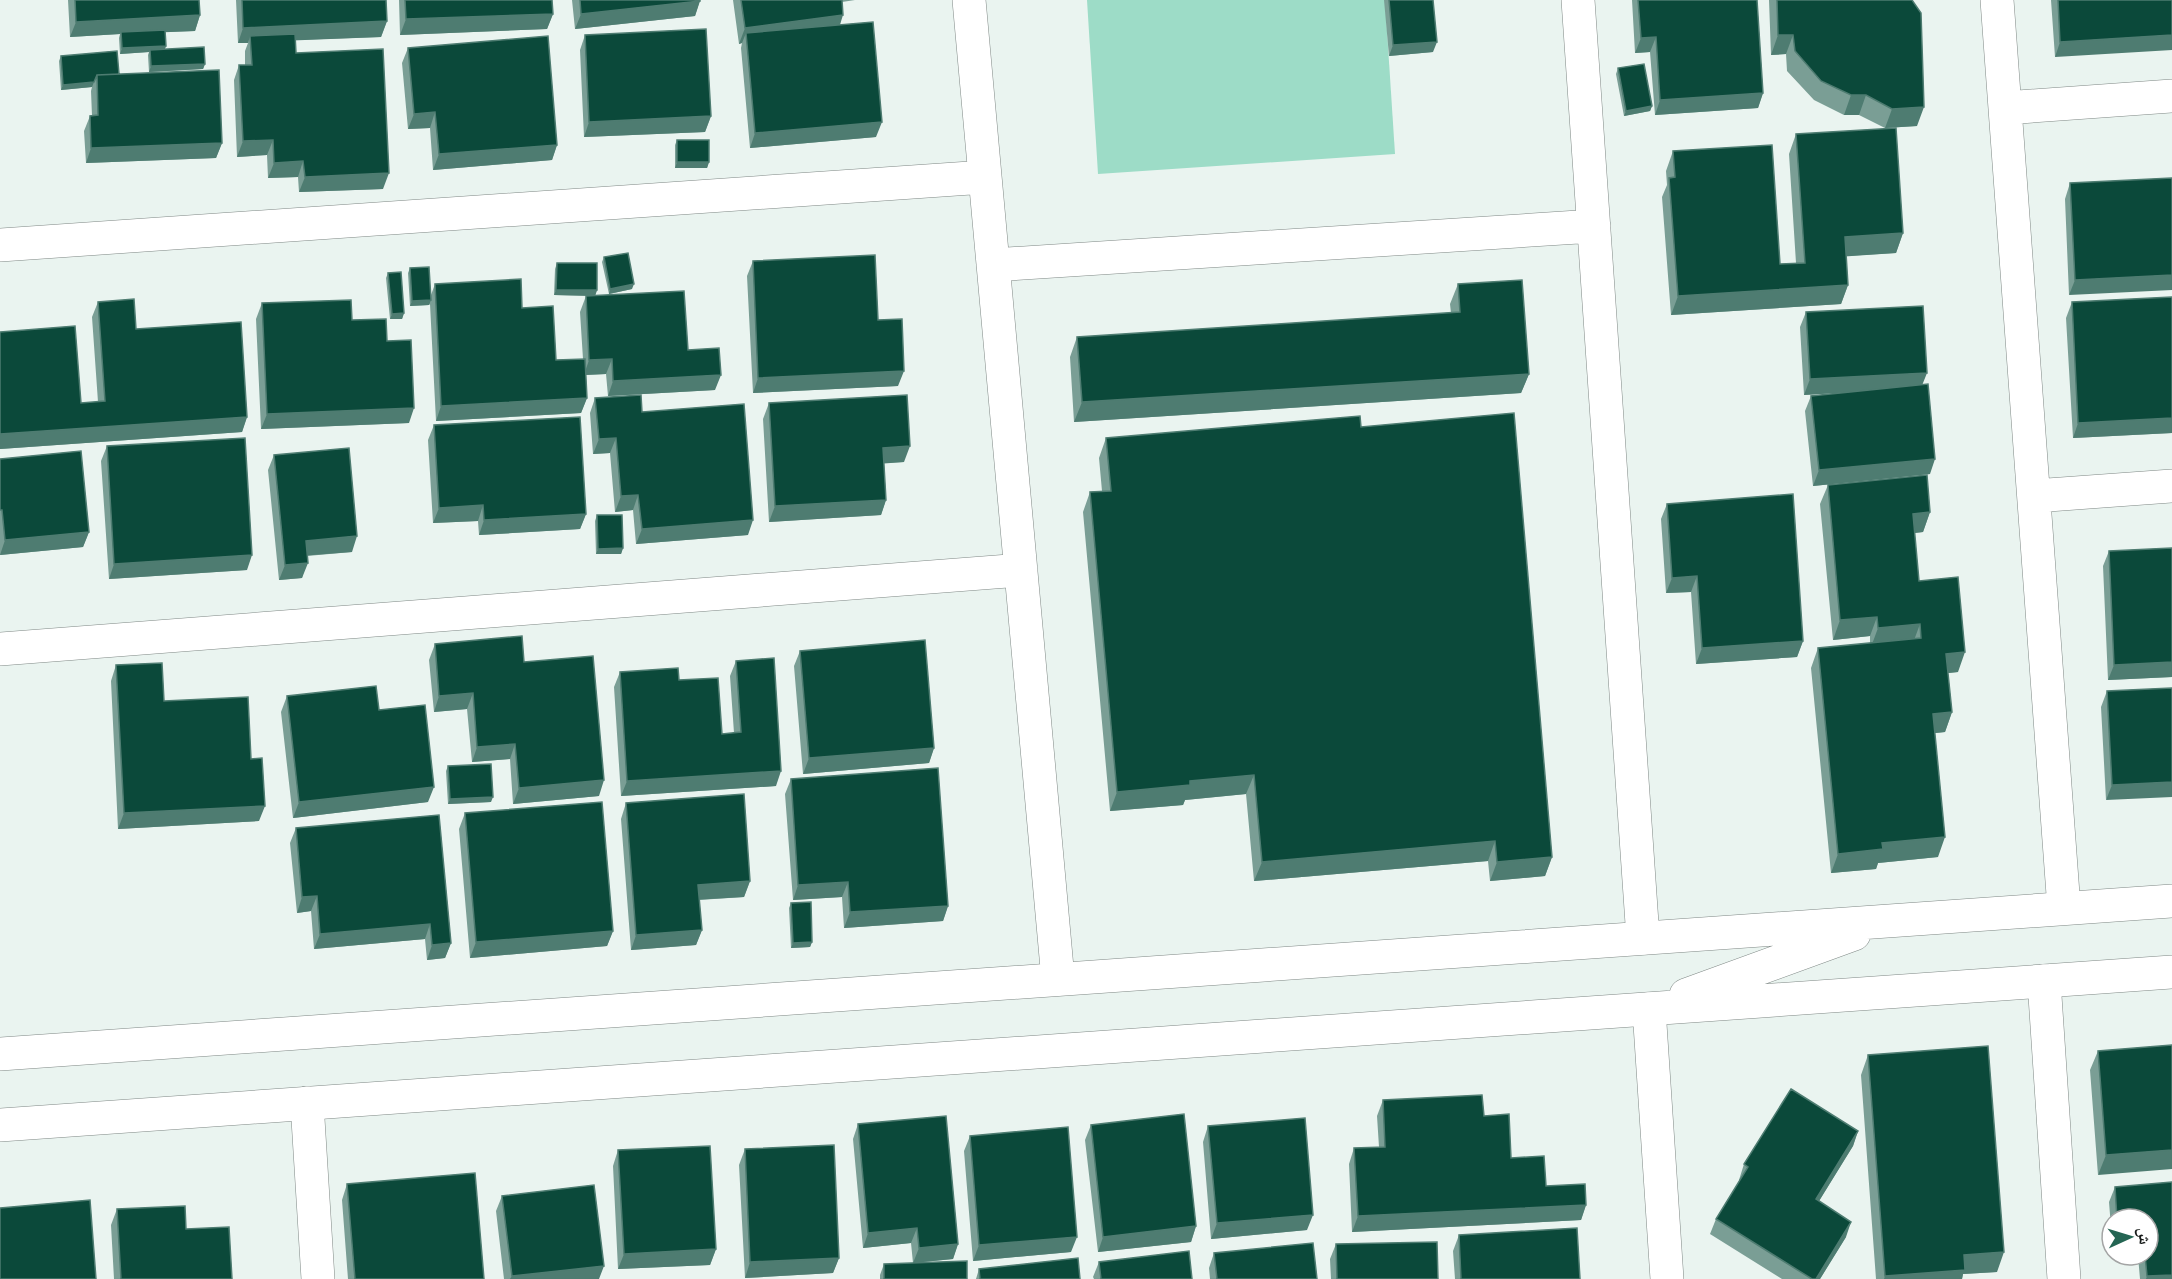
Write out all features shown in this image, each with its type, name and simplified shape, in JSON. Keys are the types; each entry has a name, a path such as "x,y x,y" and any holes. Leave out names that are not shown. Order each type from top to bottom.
{"street":[{"path":"969,0 1058,980"},
{"path":"1578,0 1643,938"},
{"path":"1997,0 2064,909"},
{"path":"2005,108 2172,96"},
{"path":"0,245 985,177"},
{"path":"993,265 1594,226"},
{"path":"2034,496 2172,486"},
{"path":"0,650 1021,570"},
{"path":"0,1054 2172,901"},
{"path":"1649,1009 1890,921"},
{"path":"0,1125 2172,972"},
{"path":"2044,981 2064,1279"},
{"path":"1649,1009 1668,1279"},
{"path":"307,1103 318,1279"}],"green space":[{"path":"1087,0 1385,0 1395,154 1098,174"}],"building":[{"path":"75,0 199,0 200,15 76,22"},
{"path":"242,0 386,0 387,21 243,28"},
{"path":"405,0 552,0 553,14 406,19"},
{"path":"580,0 700,0 700,1 581,14"},
{"path":"741,0 842,0 843,15 745,28"},
{"path":"1389,0 1433,0 1437,42 1393,45"},
{"path":"1638,0 1757,0 1763,93 1660,100 1656,37 1641,38"},
{"path":"1777,0 1912,0 1921,13 1924,107 1892,109 1866,95 1851,95 1821,81 1795,51 1793,35 1778,35"},
{"path":"2058,0 2172,0 2172,35 2060,42"},
{"path":"873,22 882,122 755,133 746,33"},
{"path":"706,29 711,116 589,122 585,35"},
{"path":"165,30 166,46 122,48 121,32"},
{"path":"295,34 296,53 383,49 389,173 305,177 303,161 274,163 273,140 243,141 239,65 252,65 250,36"},
{"path":"548,36 557,145 439,154 435,112 414,114 408,48"},
{"path":"204,47 205,64 151,66 150,50"},
{"path":"117,51 119,74 97,75 94,82 63,85 61,56"},
{"path":"1644,64 1652,106 1626,111 1618,68"},
{"path":"219,70 222,143 91,148 90,116 98,115 97,75"},
{"path":"1896,128 1903,233 1845,237 1848,285 1678,296 1669,178 1675,177 1673,151 1772,145 1780,264 1805,263 1796,134"},
{"path":"677,140 709,140 709,162 677,162"},
{"path":"2172,178 2172,275 2075,280 2070,183"},
{"path":"628,253 634,284 610,289 604,257"},
{"path":"875,255 878,320 902,319 904,371 758,378 753,261"},
{"path":"557,263 597,263 597,290 556,290"},
{"path":"429,267 431,300 412,301 410,268"},
{"path":"401,272 404,313 392,314 388,273"},
{"path":"521,279 522,308 553,306 556,360 585,359 587,398 441,406 435,284"},
{"path":"1522,280 1529,374 1082,402 1077,337 1460,312 1458,284"},
{"path":"684,291 688,350 719,348 721,375 613,381 612,359 589,360 586,296"},
{"path":"2172,297 2172,418 2078,423 2072,302"},
{"path":"134,299 136,329 241,322 247,417 0,434 0,332 75,326 81,403 105,401 98,302"},
{"path":"351,300 352,320 386,319 387,341 411,340 414,408 267,414 262,303"},
{"path":"1923,306 1927,373 1810,379 1806,312"},
{"path":"1928,384 1935,459 1819,470 1811,396"},
{"path":"641,395 642,412 744,404 753,520 642,529 638,495 621,496 616,438 599,439 595,398"},
{"path":"907,395 910,446 883,448 886,500 775,506 769,403"},
{"path":"1514,413 1552,857 1497,862 1495,841 1262,862 1254,775 1190,781 1190,785 1117,792 1090,492 1111,491 1106,438 1360,416 1361,427"},
{"path":"580,417 586,514 484,520 483,505 439,508 434,425"},
{"path":"245,438 252,555 114,564 107,446"},
{"path":"349,448 357,536 306,541 308,563 285,565 274,455"},
{"path":"81,451 89,532 5,540 2,510 0,510 0,459"},
{"path":"1927,475 1930,512 1913,514 1919,581 1958,577 1965,652 1946,654 1952,712 1933,714 1945,837 1882,843 1883,849 1838,854 1818,648 1921,638 1920,624 1878,628 1877,617 1840,620 1828,485"},
{"path":"1793,494 1803,641 1702,648 1697,576 1672,578 1667,504"},
{"path":"597,515 622,515 623,548 598,549"},
{"path":"2172,548 2172,662 2114,665 2109,551"},
{"path":"522,636 524,662 593,656 604,780 519,788 515,744 477,747 473,693 439,696 435,644"},
{"path":"925,640 934,748 809,758 800,651"},
{"path":"774,658 781,771 627,781 620,672 678,668 679,680 718,678 722,734 741,732 736,661"},
{"path":"162,663 164,701 248,697 251,759 262,758 265,806 124,813 116,665"},
{"path":"376,686 379,710 425,705 434,787 299,802 287,696"},
{"path":"2172,688 2172,782 2112,785 2107,691"},
{"path":"491,764 493,797 450,799 448,766"},
{"path":"938,768 948,906 850,912 848,882 798,885 791,779"},
{"path":"744,794 750,881 698,885 702,930 636,935 626,803"},
{"path":"602,802 613,931 476,942 465,813"},
{"path":"439,815 451,943 432,945 430,924 320,934 317,896 302,897 296,828"},
{"path":"811,902 812,942 793,943 791,903"},
{"path":"2172,1045 2172,1150 2106,1155 2098,1051"},
{"path":"1988,1046 2004,1252 1964,1255 1965,1270 1885,1276 1868,1055"},
{"path":"1791,1089 1858,1131 1816,1199 1851,1222 1816,1279 1812,1279 1716,1219 1748,1167 1744,1164"},
{"path":"1482,1095 1484,1116 1509,1114 1511,1158 1544,1156 1546,1186 1585,1184 1586,1205 1358,1216 1354,1148 1385,1147 1383,1100"},
{"path":"1184,1114 1196,1226 1103,1237 1091,1125"},
{"path":"946,1116 958,1244 919,1248 917,1228 868,1233 858,1124"},
{"path":"1305,1118 1313,1215 1217,1223 1208,1126"},
{"path":"1068,1127 1077,1237 979,1245 970,1136"},
{"path":"834,1145 839,1258 750,1262 745,1149"},
{"path":"710,1146 716,1249 624,1254 618,1150"},
{"path":"475,1173 484,1279 355,1279 347,1184"},
{"path":"2172,1182 2172,1275 2147,1276 2146,1267 2160,1267 2160,1207 2116,1207 2115,1187"},
{"path":"594,1185 604,1266 512,1276 502,1196"},
{"path":"90,1200 96,1279 0,1279 0,1208"},
{"path":"185,1206 186,1229 229,1227 232,1279 121,1279 117,1209"},
{"path":"1577,1228 1580,1279 1461,1279 1459,1235"},
{"path":"1437,1242 1438,1279 1337,1279 1336,1244"},
{"path":"1313,1243 1317,1279 1217,1279 1214,1253"},
{"path":"1189,1251 1192,1279 1101,1279 1099,1262"},
{"path":"1078,1258 1080,1279 980,1279 979,1269"},
{"path":"967,1261 967,1279 884,1279 884,1264"}]}
